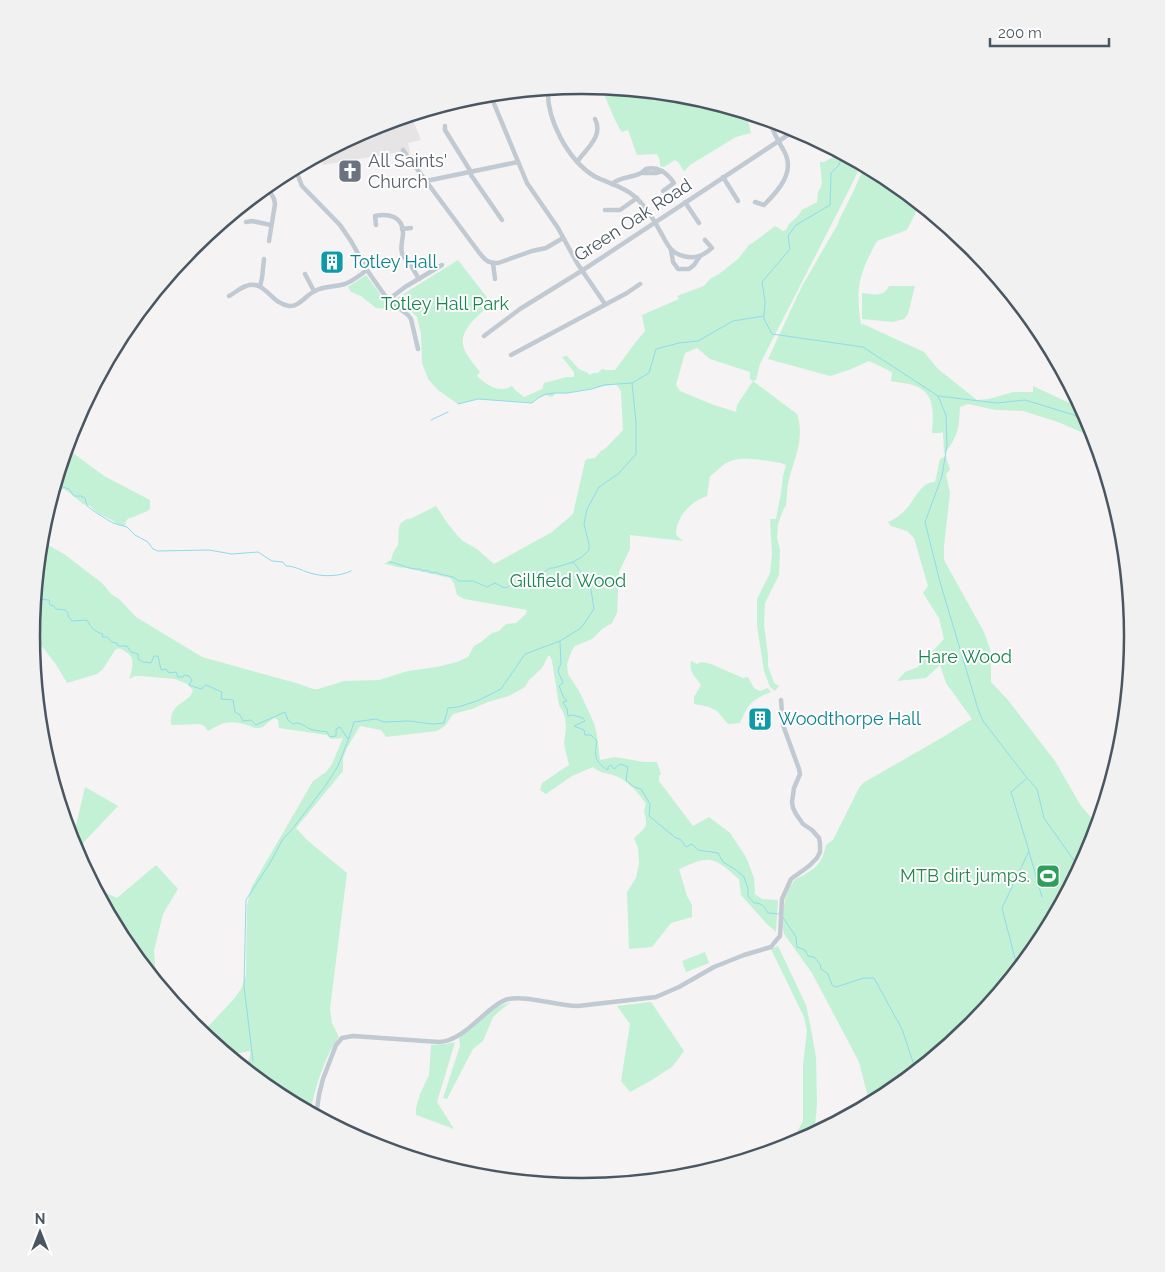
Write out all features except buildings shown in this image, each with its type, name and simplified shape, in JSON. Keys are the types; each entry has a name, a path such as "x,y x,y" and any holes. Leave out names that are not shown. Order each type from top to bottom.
{"street":[{"path":"548,95 553,121 563,142 584,169 626,190 637,198 655,221 671,250 673,262 678,269 689,269 700,256 712,248 705,240"},
{"path":"493,101 528,187 558,228 577,264 605,304"},
{"path":"578,162 592,144 598,132 595,119"},
{"path":"444,126 471,172 471,176 502,220"},
{"path":"755,202 764,205 775,194 785,178 788,168 785,152 773,128"},
{"name":"Green Oak Road","path":"484,336 520,309 788,134"},
{"path":"403,150 488,262 498,263 546,248 563,238"},
{"path":"426,181 518,162"},
{"path":"612,184 652,168 665,172 674,183 663,191"},
{"path":"298,175 302,186 340,225 351,240 388,300 411,319 418,349"},
{"path":"723,177 738,201"},
{"path":"269,241 274,202 270,193"},
{"path":"605,210 620,210 637,198"},
{"path":"685,202 699,223"},
{"path":"376,225 375,216 384,214 394,217 399,222 402,229 401,248 403,254 419,279"},
{"path":"246,222 271,225"},
{"path":"402,229 410,228"},
{"path":"671,250 687,256 700,256"},
{"path":"260,286 264,259"},
{"path":"493,263 495,279"},
{"path":"388,300 405,287 442,265"},
{"path":"229,296 245,286 260,286 276,301 289,306 295,305 314,291 345,284 368,270"},
{"path":"305,274 314,291"},
{"path":"511,355 627,293 640,284"},
{"path":"317,1109 318,1095 328,1064 338,1042 347,1036 446,1042 456,1037 496,1005 508,999 528,999 578,1006 656,997 714,967 771,947 780,936 782,899 791,879 809,866 820,852 819,838 803,824 793,808 793,795 800,774 783,725 780,700"}],"shaded area":[{"path":"413,120 421,140 408,143 410,153 401,152 323,165 322,160 343,149"}],"green space":[{"path":"604,94 653,98 723,112 746,119 751,133 736,137 690,165 684,171 675,160 664,167 660,166 659,158 656,154 637,155 628,130 622,132"},
{"path":"835,156 859,169 760,364 756,380 753,381 797,414 800,431 800,439 788,482 786,506 778,524 779,575 765,603 764,625 768,666 774,683 779,686 775,691 770,687 764,671 757,626 757,599 770,573 772,554 770,519 776,519 786,465 759,460 743,459 728,462 710,476 707,496 690,506 678,522 676,535 683,541 630,535 630,549 619,572 617,613 612,623 602,629 592,639 575,646 567,664 568,674 579,691 594,723 600,760 615,757 644,762 657,762 661,774 659,781 693,826 709,817 730,833 746,857 754,878 755,894 762,899 778,900 776,932 741,895 739,879 717,862 706,860 679,869 687,896 692,905 692,917 671,923 652,947 629,949 627,892 636,878 639,863 638,848 634,838 643,830 646,824 644,812 646,804 625,781 593,767 572,776 546,794 540,790 542,783 569,765 564,744 565,718 559,705 550,656 548,656 542,668 529,680 525,687 509,696 453,714 445,726 437,731 386,737 381,730 360,726 343,758 343,771 296,828 307,840 347,873 330,1009 332,1023 339,1037 321,1073 311,1106 248,1063 250,1051 237,1053 207,1028 233,1000 241,989 246,976 247,906 251,888 313,781 326,772 332,764 343,738 331,739 327,735 279,728 278,720 275,718 261,728 231,722 208,731 200,724 171,725 171,717 176,707 191,695 193,690 187,684 175,679 135,676 129,679 132,660 129,654 120,649 115,650 103,669 97,674 67,683 40,644 41,601 48,545 64,554 102,583 136,617 202,657 313,689 344,681 379,680 408,671 457,662 468,657 474,646 492,633 499,631 506,624 516,623 526,614 527,610 464,599 457,595 454,583 450,578 384,564 391,560 398,545 401,523 436,506 463,541 477,549 494,564 552,532 573,514 585,461 595,458 623,430 621,391 616,384 567,393 556,393 552,397 546,395 532,403 478,399 458,404 438,390 428,379 422,363 421,334 417,317 397,298 458,260 492,304 472,322 463,339 466,352 480,372 477,376 485,382 498,389 512,386 524,397 542,389 544,383 574,377 574,372 562,357 567,356 579,369 590,375 598,373 602,369 615,370 645,331 642,315 679,299 677,296 704,286 710,279 738,259 749,245 775,226 783,231 786,230 802,210 817,202 818,192 822,183 820,162 824,162","holes":["697,348 710,359 750,372 750,379 753,381 737,405 736,412 680,391 676,385 685,353"]},
{"path":"862,171 917,209 907,230 877,241 869,256 859,286 858,297 861,325 863,324 924,352 938,369 977,400 989,399 1013,392 1033,392 1033,386 1073,405 1087,436 1058,422 1023,411 996,410 968,404 960,407 957,432 944,454 943,432 932,433 932,407 928,396 924,391 915,386 891,381 892,372 869,361 830,376 768,359 802,286 838,224"},
{"path":"366,275 386,302 392,306 386,309 376,308 361,296 351,292 348,287"},
{"path":"889,286 915,286 908,314 904,319 893,322 862,319 862,293 881,294"},
{"path":"72,452 104,476 150,500 150,508 148,511 128,519 125,526 118,525 99,514 90,506 83,504 64,489 60,489"},
{"name":"Hare Wood","path":"946,456 950,470 946,474 950,493 944,560 984,632 990,649 991,682 1008,700 1055,761 1081,806 1093,819 1069,876 1034,937 1013,966 966,1020 940,1044 913,1066 868,1097 859,1062 812,973 784,934 783,914 785,899 791,886 795,880 809,872 819,863 826,845 833,840 863,783 972,719 946,683 940,665 926,678 897,681 905,672 918,667 922,660 944,639 939,618 923,593 928,586 914,538 907,531 891,526 888,522 905,510 922,488 935,482 940,459"},
{"path":"691,661 697,664 702,662 711,664 743,678 748,677 754,688 760,691 768,688 771,692 751,703 740,723 728,724 717,711 694,704 694,697 701,685 692,672"},
{"path":"85,787 118,806 84,842 83,847 75,828"},
{"path":"156,865 178,889 163,914 154,951 155,970 131,937 105,893 117,898"},
{"path":"778,946 806,1005 816,1057 817,1104 815,1126 796,1134 803,1121 803,1064 807,1031 804,1017 771,949"},
{"path":"705,952 709,963 686,972 682,961"},
{"path":"511,1002 493,1017 483,1041 473,1049 447,1099 443,1098 460,1046 459,1038 496,1007"},
{"path":"651,1002 684,1051 672,1067 630,1092 621,1081 630,1024 617,1006"},
{"path":"455,1042 437,1102 454,1129 416,1115 416,1108 429,1075 431,1045"}],"waterway":[{"path":"41,599 49,600 50,605 56,609 65,610 72,621 87,620 94,629 103,634 102,637 107,637 112,642 117,643 118,646 127,646 131,652 138,654 138,659 143,662 151,663 154,656 158,656 161,670 166,669 169,673 176,672 178,677 189,676 192,680 189,685 201,689 206,685 222,692 221,699 233,700 235,712 240,715 243,721 251,720 256,725 285,712 288,720 293,724 299,723 313,730 327,732 330,737 336,736 336,729 340,727 348,739 354,722 376,719 384,722 444,723 448,708 477,701 501,689 525,654 560,641 581,628 594,609 590,583 573,562 589,550 584,524 587,509 599,487 618,474 636,454 636,422 632,383 649,373 656,349 679,343 698,341 733,321 764,316 765,301 762,282 790,249 788,236 796,225 830,205 831,173 839,165 841,159"},
{"path":"764,317 772,334 863,347 938,396 946,415 947,445 942,476 925,522 940,582 983,721 1037,789 1044,818 1075,862"},
{"path":"458,404 478,399 532,403 546,394 567,393 604,385 632,383"},
{"path":"938,396 997,403 1025,400 1079,418"},
{"path":"431,420 448,412"},
{"path":"61,486 69,489 74,496 85,498 87,506 98,514 113,523 127,527 158,551 209,550 232,554 258,552 272,561 283,562 286,566 318,575 338,575 351,571"},
{"path":"389,562 432,573 436,572 453,577 459,581 473,581 487,587 495,583 506,588 512,583 526,582 550,568 573,562"},
{"path":"560,642 561,663 558,671 563,683 559,686 567,701 563,702 568,716 573,715 583,718 585,721 574,726 584,730 585,735 591,735 597,741 596,758 600,764 608,770 608,767 611,765 614,769 620,764 628,767 626,780 634,787 641,789 650,804 649,816 676,838 680,839 686,847 692,844 698,850 718,853 723,862 744,877 748,896 754,903 762,905 768,913 779,914"},
{"path":"253,1061 244,986 246,900 283,839 326,785 338,766 349,738"},
{"path":"1016,962 1002,908 1029,851 1011,792 1026,779"},
{"path":"1029,852 1042,897"},
{"path":"782,916 796,937 797,947 805,950 808,956 814,957 820,964 821,969 828,974 832,985 836,987 864,978 874,978 902,1029 914,1065"}],"place":[{"name":"All Saints' Church","path":"350,171"},
{"name":"Totley Hall","path":"332,262"},
{"name":"Woodthorpe Hall","path":"760,719"},
{"name":"MTB dirt jumps.","path":"1048,876"}],"park label":[{"name":"Totley Hall Park","path":"445,304"},
{"name":"Gillfield Wood","path":"568,581"}]}
